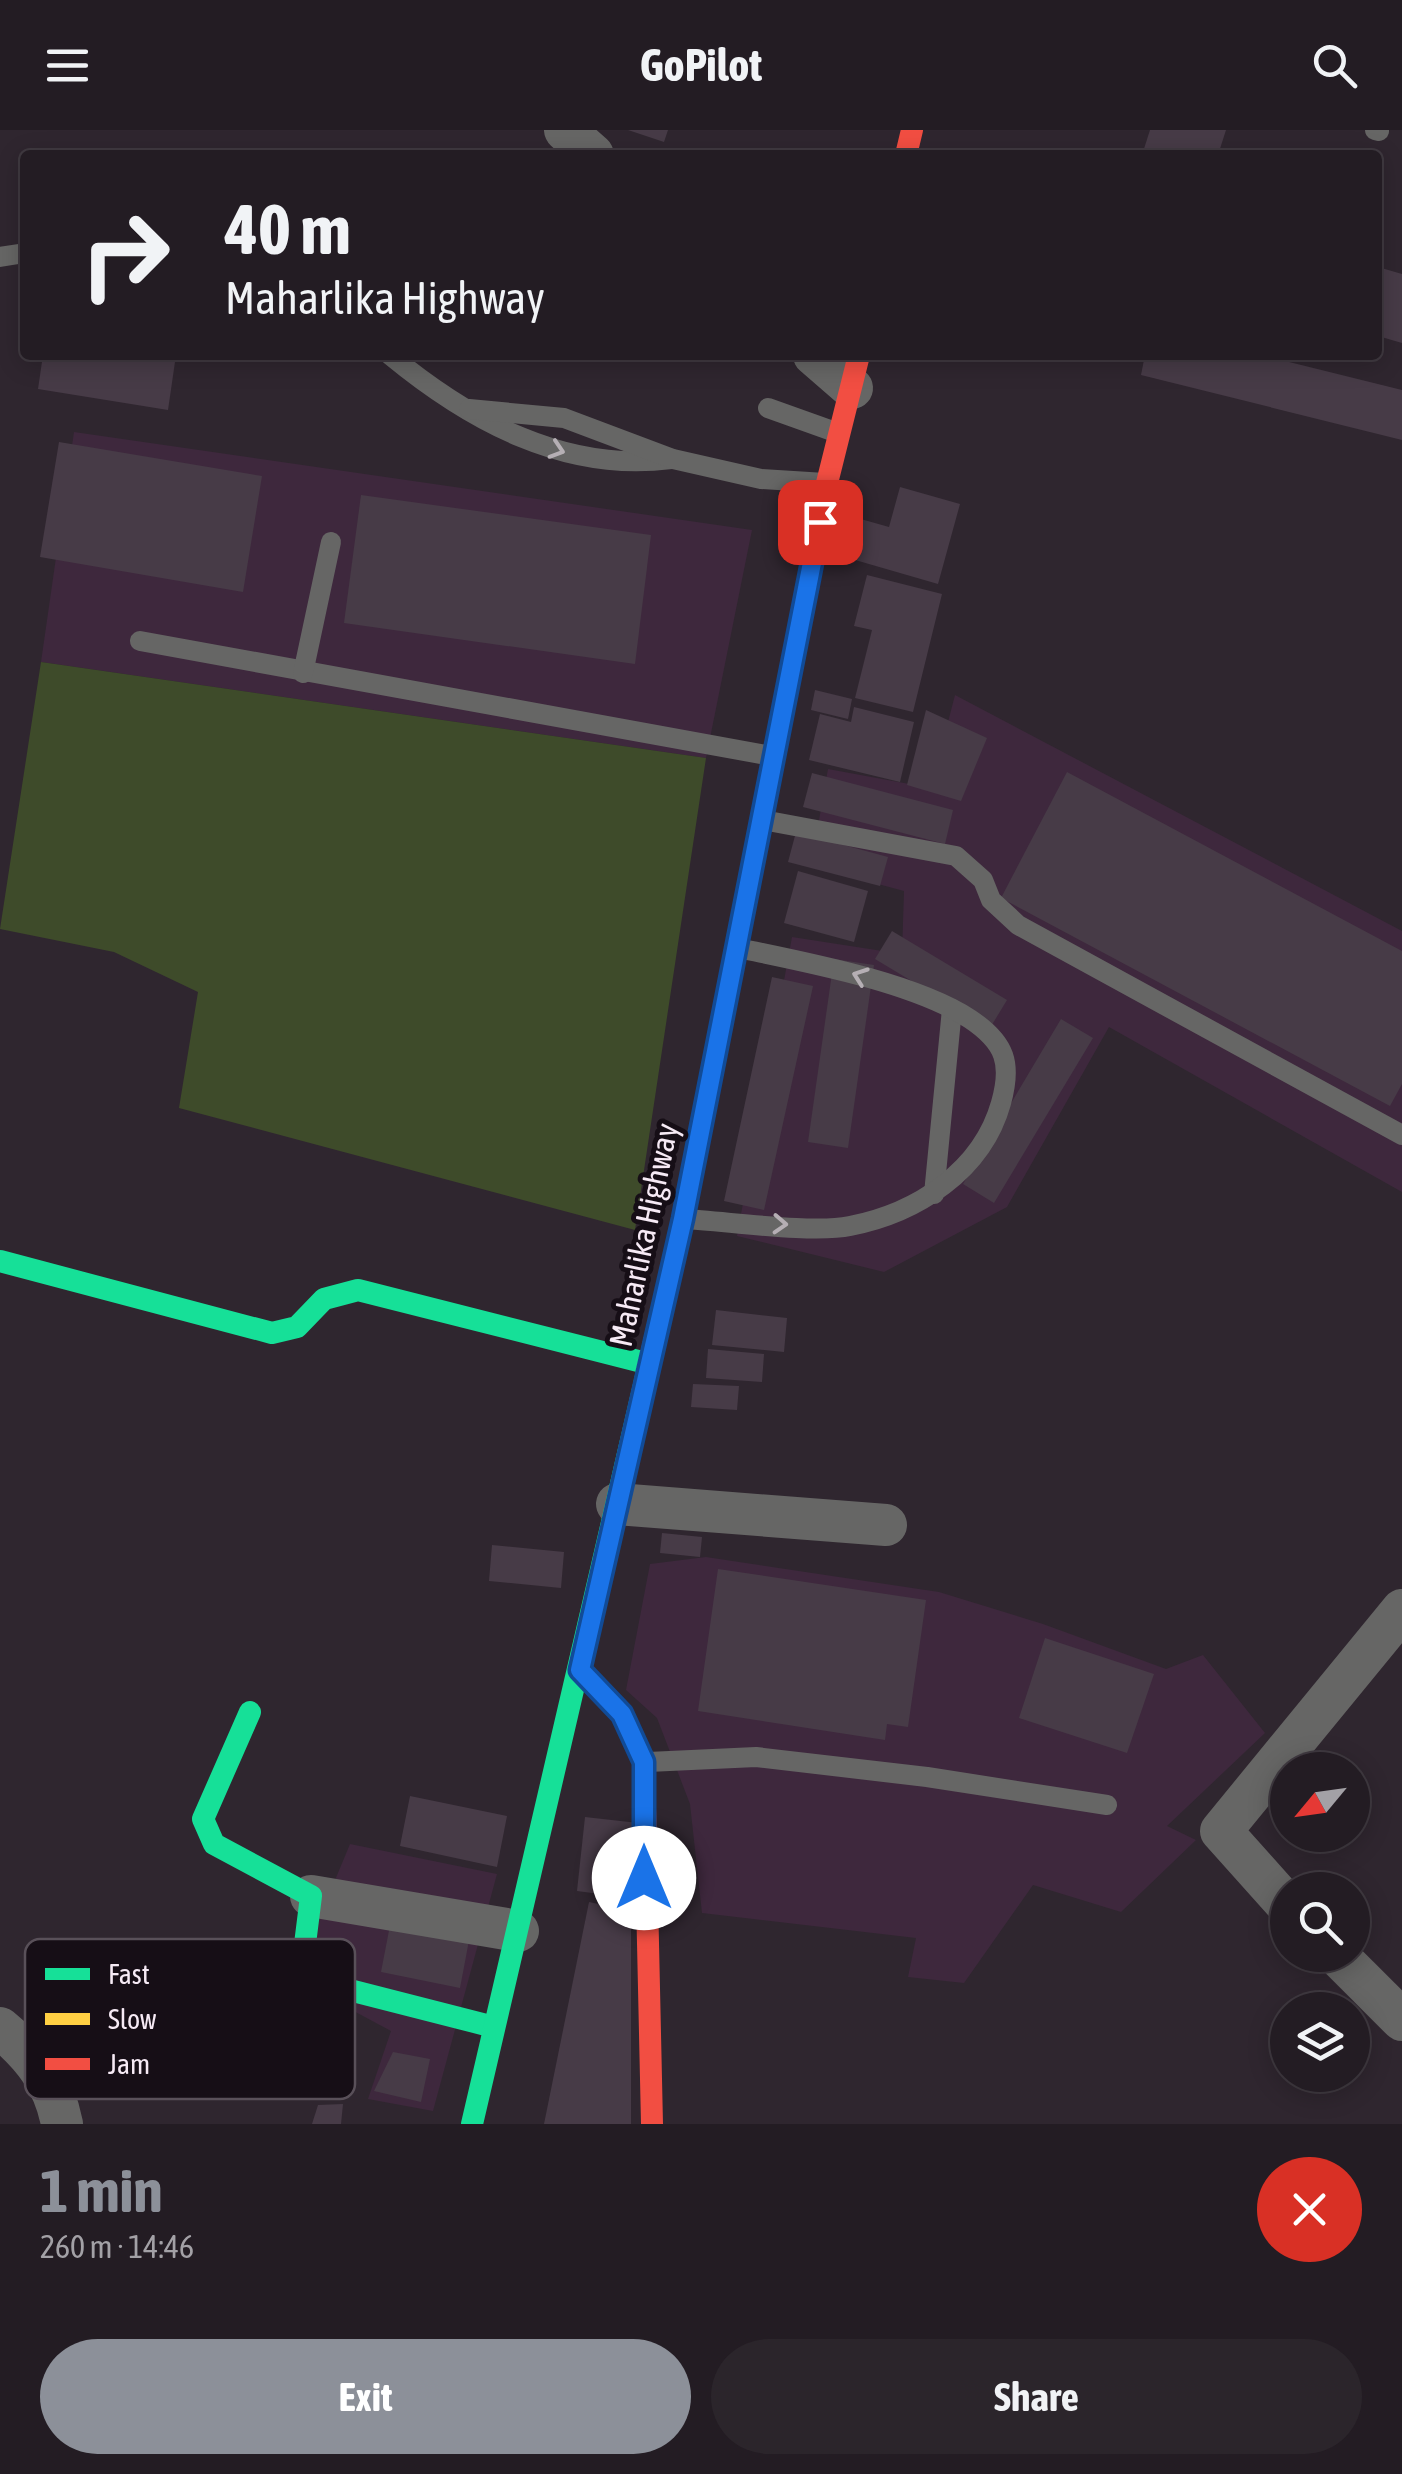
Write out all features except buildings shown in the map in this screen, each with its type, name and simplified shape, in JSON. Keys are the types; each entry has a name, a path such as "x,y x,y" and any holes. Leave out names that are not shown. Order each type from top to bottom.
{"main road":[{"name":"Maharlika Highway","path":"472,2124 683,1219 827,483 855,372"},
{"path":"0,1261 272,1334 297,1327 324,1300 358,1290 650,1364"},
{"path":"580,1670 622,1714 644,1762 652,2124"},
{"path":"250,1712 202,1819 214,1844 311,1896 306,1939"},
{"path":"355,1991 494,2027"}],"street":[{"path":"565,130 587,150"},
{"path":"826,360 855,372"},
{"path":"618,1504 886,1525"},
{"path":"1270,1886 1221,1831 1402,1610"},
{"path":"311,1896 518,1931"},
{"path":"1354,1972 1402,2020"},
{"path":"0,2028 25,2049"},
{"path":"57,2099 62,2124"}],"lane":[{"path":"396,360 426,384 520,438 579,458 630,464 672,459"},
{"path":"768,408 840,434"},
{"path":"469,409 564,418 672,459 762,479 827,483"},
{"path":"303,673 331,542"},
{"path":"140,641 774,756"},
{"path":"761,820 956,856 983,880 991,900 1018,925 1402,1135"},
{"path":"683,1219 847,1227 907,1208 934,1194 967,1164 996,1121 1010,1073 998,1044 972,1021 952,1010 845,971 736,947"},
{"path":"934,1194 952,1010"},
{"path":"644,1762 756,1757 927,1777 1107,1806"}],"shaded area":[{"path":"74,432 752,530 706,758 41,662"},
{"path":"955,695 1402,931 1402,1192 1109,1027 1007,1207 884,1272 737,1236 792,937 902,954 904,891 811,866 828,769 931,788"},
{"path":"706,1557 939,1592 1043,1624 1166,1669 1203,1655 1265,1733 1167,1826 1196,1840 1121,1912 1033,1885 964,1983 908,1977 916,1938 702,1913 690,1804 657,1718 626,1690 650,1564"},
{"path":"350,1844 497,1874 433,2111 368,2099 391,2031 355,2012 355,1939 311,1939"}],"green space":[{"path":"41,662 706,758 635,1230 179,1108 198,992 114,952 0,929"}],"traffic: fast":[{"path":"0,1261 272,1333 297,1327 324,1299 358,1290 650,1364"},
{"path":"472,2124 647,1372"},
{"path":"250,1712 203,1819 214,1844 311,1896 306,1939"},
{"path":"355,1991 494,2027"}],"traffic: slow":[{"path":"647,1372 683,1219 793,659"}],"traffic: jam":[{"path":"907,150 912,130"},
{"path":"793,659 827,483 858,360"},
{"path":"580,1669 622,1714 644,1762 652,2124"}],"route":[{"path":"644,1878 644,1762 622,1714 580,1670 683,1219 820,522"}]}
